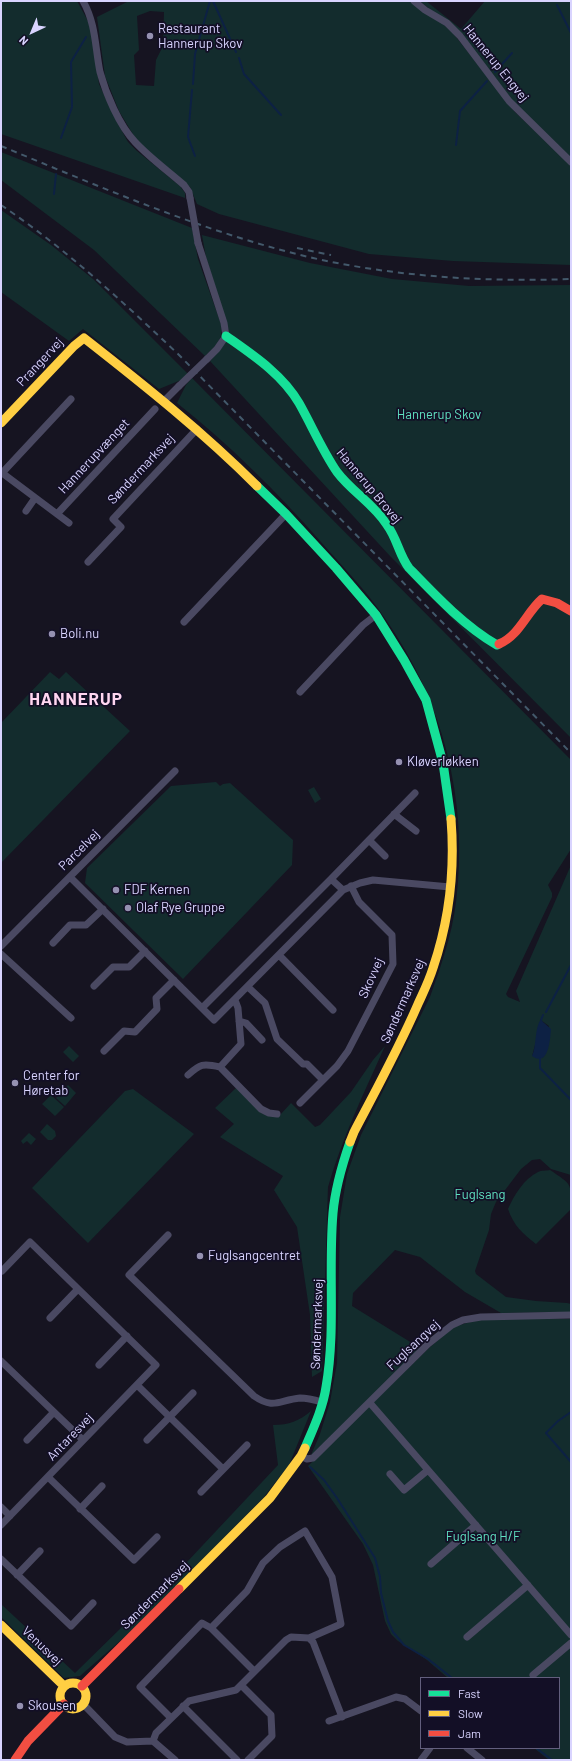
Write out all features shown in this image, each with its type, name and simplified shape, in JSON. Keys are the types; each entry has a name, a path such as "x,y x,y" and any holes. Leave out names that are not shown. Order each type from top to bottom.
{"street":[{"path":"83,1 90,13 93,23 100,71 111,103 134,142 184,185 189,192 198,244 224,323 226,336 217,349 206,358 164,401"},
{"name":"Hannerup Engvej","path":"414,1 425,10 447,23 460,36 509,100 571,162"},
{"name":"Hannerup Brovej","path":"226,336 252,354 287,386 298,402 320,444 340,475 386,523 395,537 403,560 413,572 482,637 496,645 502,644 519,629 531,610 542,599 557,602 571,611"},
{"name":"Søndermarksvej","path":"82,1686 270,1498 301,1456 313,1429 322,1402 330,1357 333,1213 340,1171 354,1132 410,1024 425,989 438,952 444,928 450,887 452,849 451,817 444,768 426,700 404,660 376,615 336,568 286,514 197,429 84,338"},
{"name":"Prangervej","path":"1,423 74,346 84,338"},
{"name":"Hannerupvænget","path":"69,523 2,472 71,399"},
{"name":"Hannerupvænget","path":"57,514 155,409"},
{"name":"Hannerupvænget","path":"143,410 149,416"},
{"name":"Søndermarksvej","path":"88,562 121,527 113,519 197,429"},
{"path":"26,511 36,498"},
{"path":"184,622 286,514"},
{"path":"300,692 363,625 376,615"},
{"name":"Parcelvej","path":"1,946 175,771"},
{"path":"202,1008 415,793"},
{"path":"394,814 416,831"},
{"path":"368,840 385,856"},
{"path":"70,877 214,1020 343,890 351,886 373,880 450,887"},
{"path":"331,879 343,890"},
{"name":"Skovvej","path":"300,1104 337,1066 348,1051 393,964 392,935 359,902 351,886"},
{"path":"53,943 70,925 86,925 102,909"},
{"path":"94,986 113,967 129,967 145,951"},
{"path":"1,954 71,1018"},
{"path":"279,955 333,1010"},
{"path":"104,1051 124,1031 135,1032 157,1009 156,998 174,980"},
{"path":"248,987 265,1003 277,1039 303,1064 307,1064 323,1080"},
{"path":"220,1067 241,1044 238,1008 235,1000"},
{"path":"239,1021 246,1023 262,1040"},
{"path":"188,1075 195,1068 205,1064 220,1067 261,1108 269,1113 277,1114"},
{"path":"168,1235 129,1275 261,1401 271,1404 279,1404 299,1398 322,1402"},
{"path":"2,1271 30,1242 127,1336 99,1365"},
{"path":"50,1318 78,1289"},
{"name":"Fuglsangvej","path":"301,1456 307,1459 313,1458 428,1344 452,1325 464,1320 481,1317 571,1315"},
{"name":"Antaresvej","path":"1,1525 156,1365 127,1336"},
{"path":"2,1365 83,1440"},
{"path":"137,1385 223,1469"},
{"path":"147,1440 193,1393"},
{"path":"370,1403 571,1635"},
{"path":"27,1440 54,1412"},
{"path":"201,1492 247,1445"},
{"path":"390,1474 404,1490 428,1470"},
{"path":"48,1477 134,1560 157,1538"},
{"path":"80,1509 102,1486"},
{"path":"1,1507 10,1516"},
{"path":"431,1564 476,1525"},
{"path":"154,1741 156,1733 189,1700 236,1690 286,1640 291,1637 309,1638 341,1624 332,1577 305,1531 280,1547 263,1563 246,1592 211,1628"},
{"path":"17,1575 40,1551"},
{"path":"1,1559 71,1626 93,1603"},
{"path":"467,1637 528,1585"},
{"path":"171,1718 140,1687 202,1623 211,1628 254,1671"},
{"name":"Venusvej","path":"1,1625 64,1686"},
{"path":"309,1638 313,1642 342,1717"},
{"path":"533,1674 571,1643"},
{"path":"73,1682 82,1686 86,1697 84,1705 71,1708 64,1704 60,1693 64,1686 73,1682"},
{"path":"241,1685 271,1715 272,1736 248,1760"},
{"path":"330,1721 396,1697 405,1698 420,1710"},
{"path":"15,1760 28,1741 64,1704"},
{"path":"84,1705 115,1737 121,1740 154,1741 175,1760"},
{"path":"183,1706 237,1760"},
{"path":"421,1760 429,1749"},
{"path":"468,1749 482,1760"}],"green space":[{"path":"1,1 77,1 88,21 92,35 99,84 117,122 128,142 180,186 185,193 185,198 1,134"},
{"path":"129,1 410,1 442,23 453,33 515,112 571,165 571,265 453,261 369,254 219,214 197,204 190,187 137,141 119,111 105,76 97,17","holes":["150,11 164,12 163,46 156,60 154,86 136,85 134,55 139,50 137,16"]},
{"path":"419,1 426,1 461,29 485,1 571,1 571,159 511,99 460,32"},
{"path":"1,152 192,228 198,259 222,329 220,338 213,349 205,356 94,250 1,180"},
{"path":"1,210 51,245 93,279 188,374 181,380 159,389 83,329 69,341 1,292"},
{"name":"Hannerup Skov","path":"202,235 310,263 392,279 469,286 571,285 571,738 390,556 210,361 227,340 229,331 206,257"},
{"name":"Fuglsang","path":"192,378 571,760 571,849 548,885 552,893 552,897 506,994 508,997 520,1002 516,991 571,865 571,1175 551,1169 540,1159 532,1160 521,1169 496,1202 491,1214 489,1230 475,1271 476,1274 506,1297 567,1303 571,1304 571,1312 501,1313 465,1292 420,1257 395,1250 353,1293 352,1306 420,1348 316,1453 311,1455 320,1434 330,1402 337,1363 340,1217 347,1174 361,1135 430,997 442,962 452,926 456,902 459,864 459,827 447,753 436,717 422,682 405,649 370,597 304,523 234,452 177,403 186,385","holes":["542,1021 549,1026 532,1056"]},
{"path":"50,672 59,679 66,672 130,731 1,863 1,723"},
{"path":"216,782 220,786 230,783 293,840 292,865 183,979 85,883 87,868 171,786"},
{"path":"314,787 321,799 315,803 308,790"},
{"path":"69,1046 79,1056 73,1062 63,1052"},
{"path":"385,1046 361,1098 328,1187 322,1371 312,1377 310,1315 297,1227 274,1190 283,1176 220,1137 234,1124 215,1108 236,1088 261,1113 280,1115 291,1103 315,1127 320,1125 351,1092 373,1060"},
{"path":"68,1085 76,1093 65,1106 56,1098"},
{"path":"133,1089 194,1134 88,1243 32,1188 125,1091"},
{"path":"51,1095 64,1107 55,1116 42,1104"},
{"path":"47,1124 55,1131 56,1136 52,1140 48,1140 40,1132"},
{"path":"29,1133 36,1139 31,1145 27,1141 23,1144 21,1141"},
{"path":"550,1170 569,1185 571,1194 571,1209 536,1244 519,1229 508,1209 516,1193 528,1179 539,1171"},
{"name":"Fuglsang H/F","path":"479,1319 571,1319 571,1760 549,1760 535,1749 560,1749 560,1677 447,1677 427,1660 398,1641 391,1634 385,1621 373,1565 363,1544 308,1466 430,1347 454,1327"},
{"path":"311,1411 289,1465 263,1498 129,1633 80,1676 64,1678 1,1617 1,1604 75,1673 172,1578 278,1465 273,1425 294,1422"}],"water":[{"path":"541,1019 551,1029 548,1051 542,1058 538,1059 532,1056 535,1047 537,1027"}],"waterway":[{"path":"193,84 195,54 210,1"},
{"path":"213,1 236,52"},
{"path":"557,5 571,33"},
{"path":"61,138 72,107 71,62 86,37"},
{"path":"495,72 512,53"},
{"path":"239,58 244,74 281,115"},
{"path":"456,145 460,111 487,81"},
{"path":"192,90 188,137 195,156"},
{"path":"54,194 56,174"},
{"path":"546,1012 571,965"},
{"path":"541,1020 543,1015"},
{"path":"540,1058 540,1068 571,1100"},
{"path":"571,1412 558,1421 546,1433 571,1462"},
{"path":"310,1467 324,1480 337,1498 375,1558 380,1577 381,1593 388,1621 393,1632 404,1645 428,1659 451,1677"},
{"path":"537,1749 552,1760"}],"railway":[{"path":"1,146 194,223 273,248 313,258 377,270 442,277 506,280 571,279"},
{"path":"1,205 48,239 115,295 179,355 571,753"},
{"path":"297,248 331,255"}],"traffic: fast":[{"path":"226,336 276,374 292,393 337,472 349,486 382,518 393,535 409,568 473,629 497,645 499,644"},
{"path":"257,486 286,514 336,568 376,615 404,660 426,700 443,763 451,819"},
{"path":"305,1448 325,1395 331,1344 331,1257 333,1213 339,1177 350,1142"}],"traffic: slow":[{"path":"1,423 74,346 84,338 151,391 216,447 257,486"},
{"path":"350,1142 403,1037 426,987 439,950 450,895 452,857 451,819"},
{"path":"179,1589 270,1498 301,1456 305,1448"},
{"path":"1,1625 64,1686"},
{"path":"73,1683 82,1687 86,1696 82,1705 73,1709 64,1705 60,1696 64,1687 73,1683"}],"traffic: jam":[{"path":"499,644 512,636 542,599 557,603 571,611"},
{"path":"82,1686 179,1589"},
{"path":"15,1760 28,1741 64,1704"}],"place":[{"name":"Restaurant Hannerup Skov","path":"150,36"},
{"name":"Boli.nu","path":"52,634"},
{"name":"Kløverløkken","path":"399,762"},
{"name":"FDF Kernen","path":"116,890"},
{"name":"Olaf Rye Gruppe","path":"128,908"},
{"name":"Center for Høretab","path":"15,1083"},
{"name":"Fuglsangcentret","path":"200,1256"},
{"name":"Skousen","path":"20,1706"}],"district":[{"name":"HANNERUP","path":"76,699"}]}
